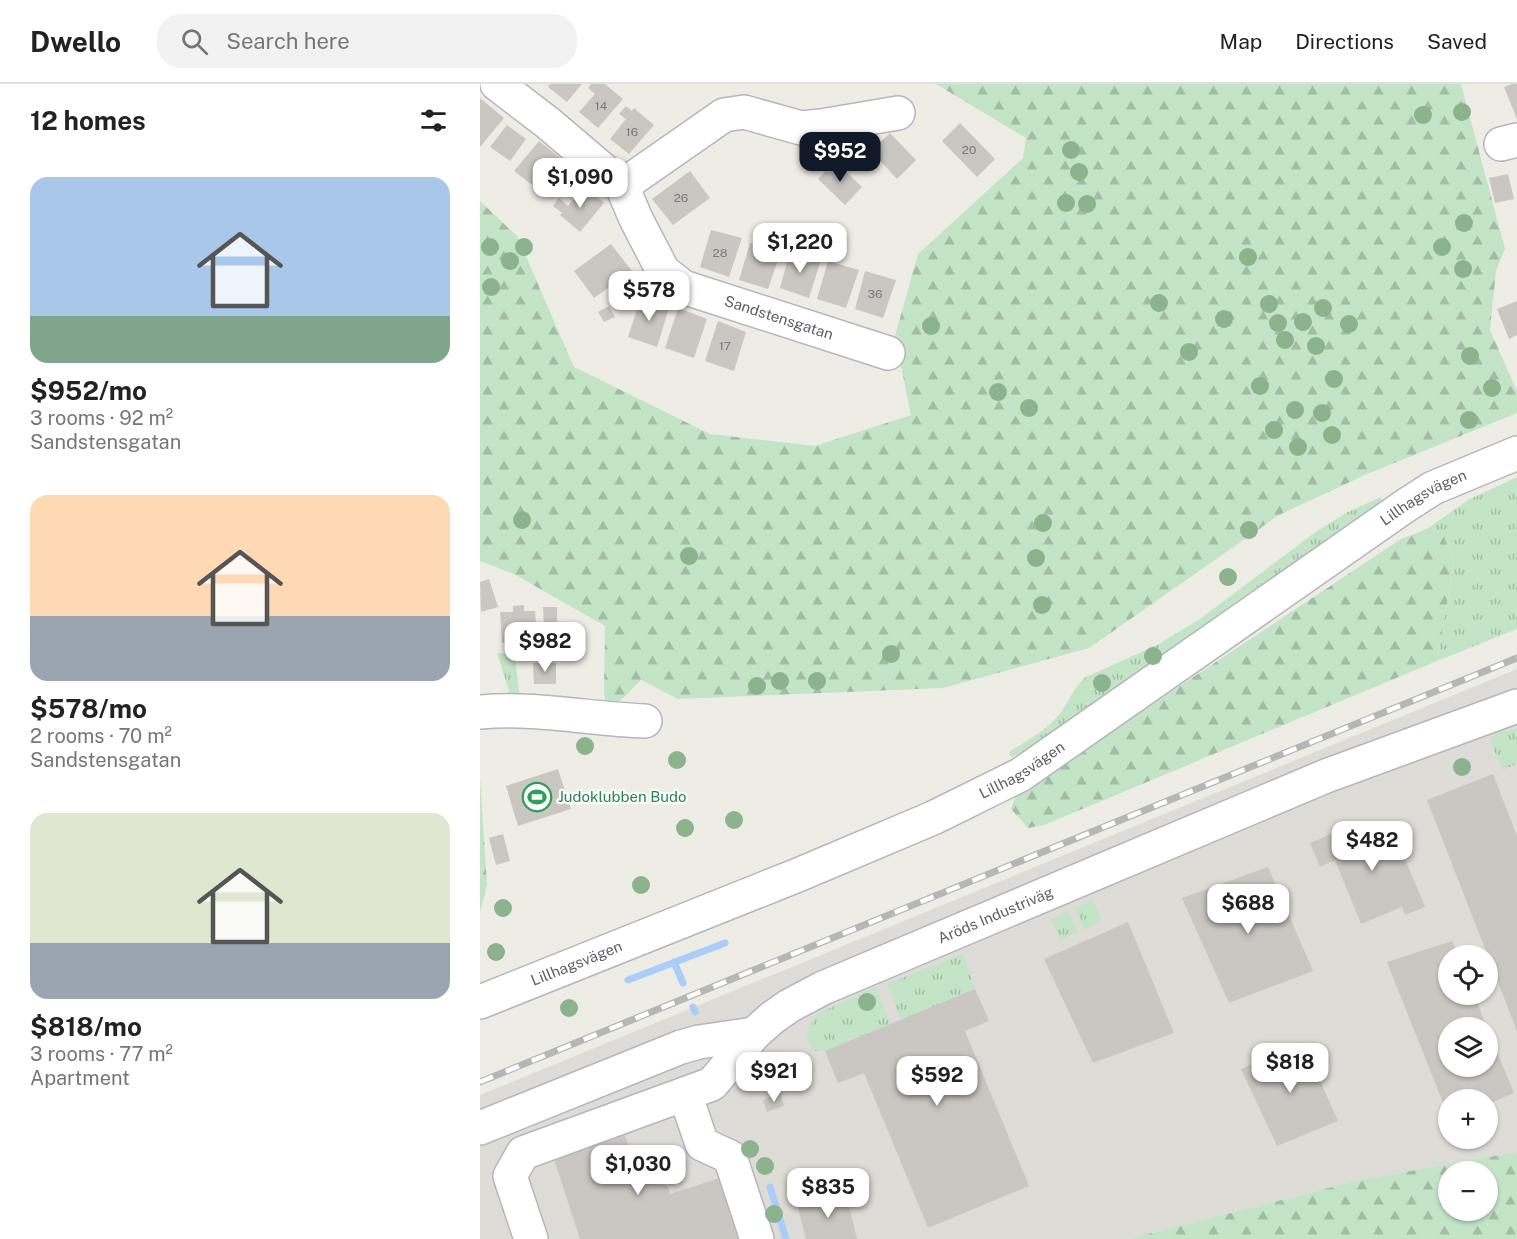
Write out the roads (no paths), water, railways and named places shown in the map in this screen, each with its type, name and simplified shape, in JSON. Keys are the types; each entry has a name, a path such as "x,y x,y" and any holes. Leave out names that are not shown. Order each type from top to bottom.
{"street":[{"name":"Sandstensgatan","path":"497,84 548,123 622,186 663,271 683,287 888,353"},
{"path":"622,186 724,115 744,112 801,128 898,113"},
{"name":"Lillhagsvägen","path":"480,1002 798,875 933,818 1020,775 1405,506 1433,488 1517,453"},
{"name":"Aröds Industriväg","path":"532,1150 712,1084 754,1034 789,1006 823,988 1326,776 1517,706"},
{"path":"480,712 522,711 645,721"},
{"path":"481,1127 681,1047 754,1034"},
{"path":"685,1094 702,1144 730,1157 757,1239"},
{"path":"520,1111 532,1150 524,1153 510,1176 531,1239"}],"waterway":[{"path":"628,980 725,943"},
{"path":"674,962 683,983"},
{"path":"693,1007 695,1012"},
{"path":"770,1187 786,1239"}],"railway":[{"path":"480,1082 1517,658"}],"place":[{"name":"Judoklubben Budo","path":"537,797"}]}
